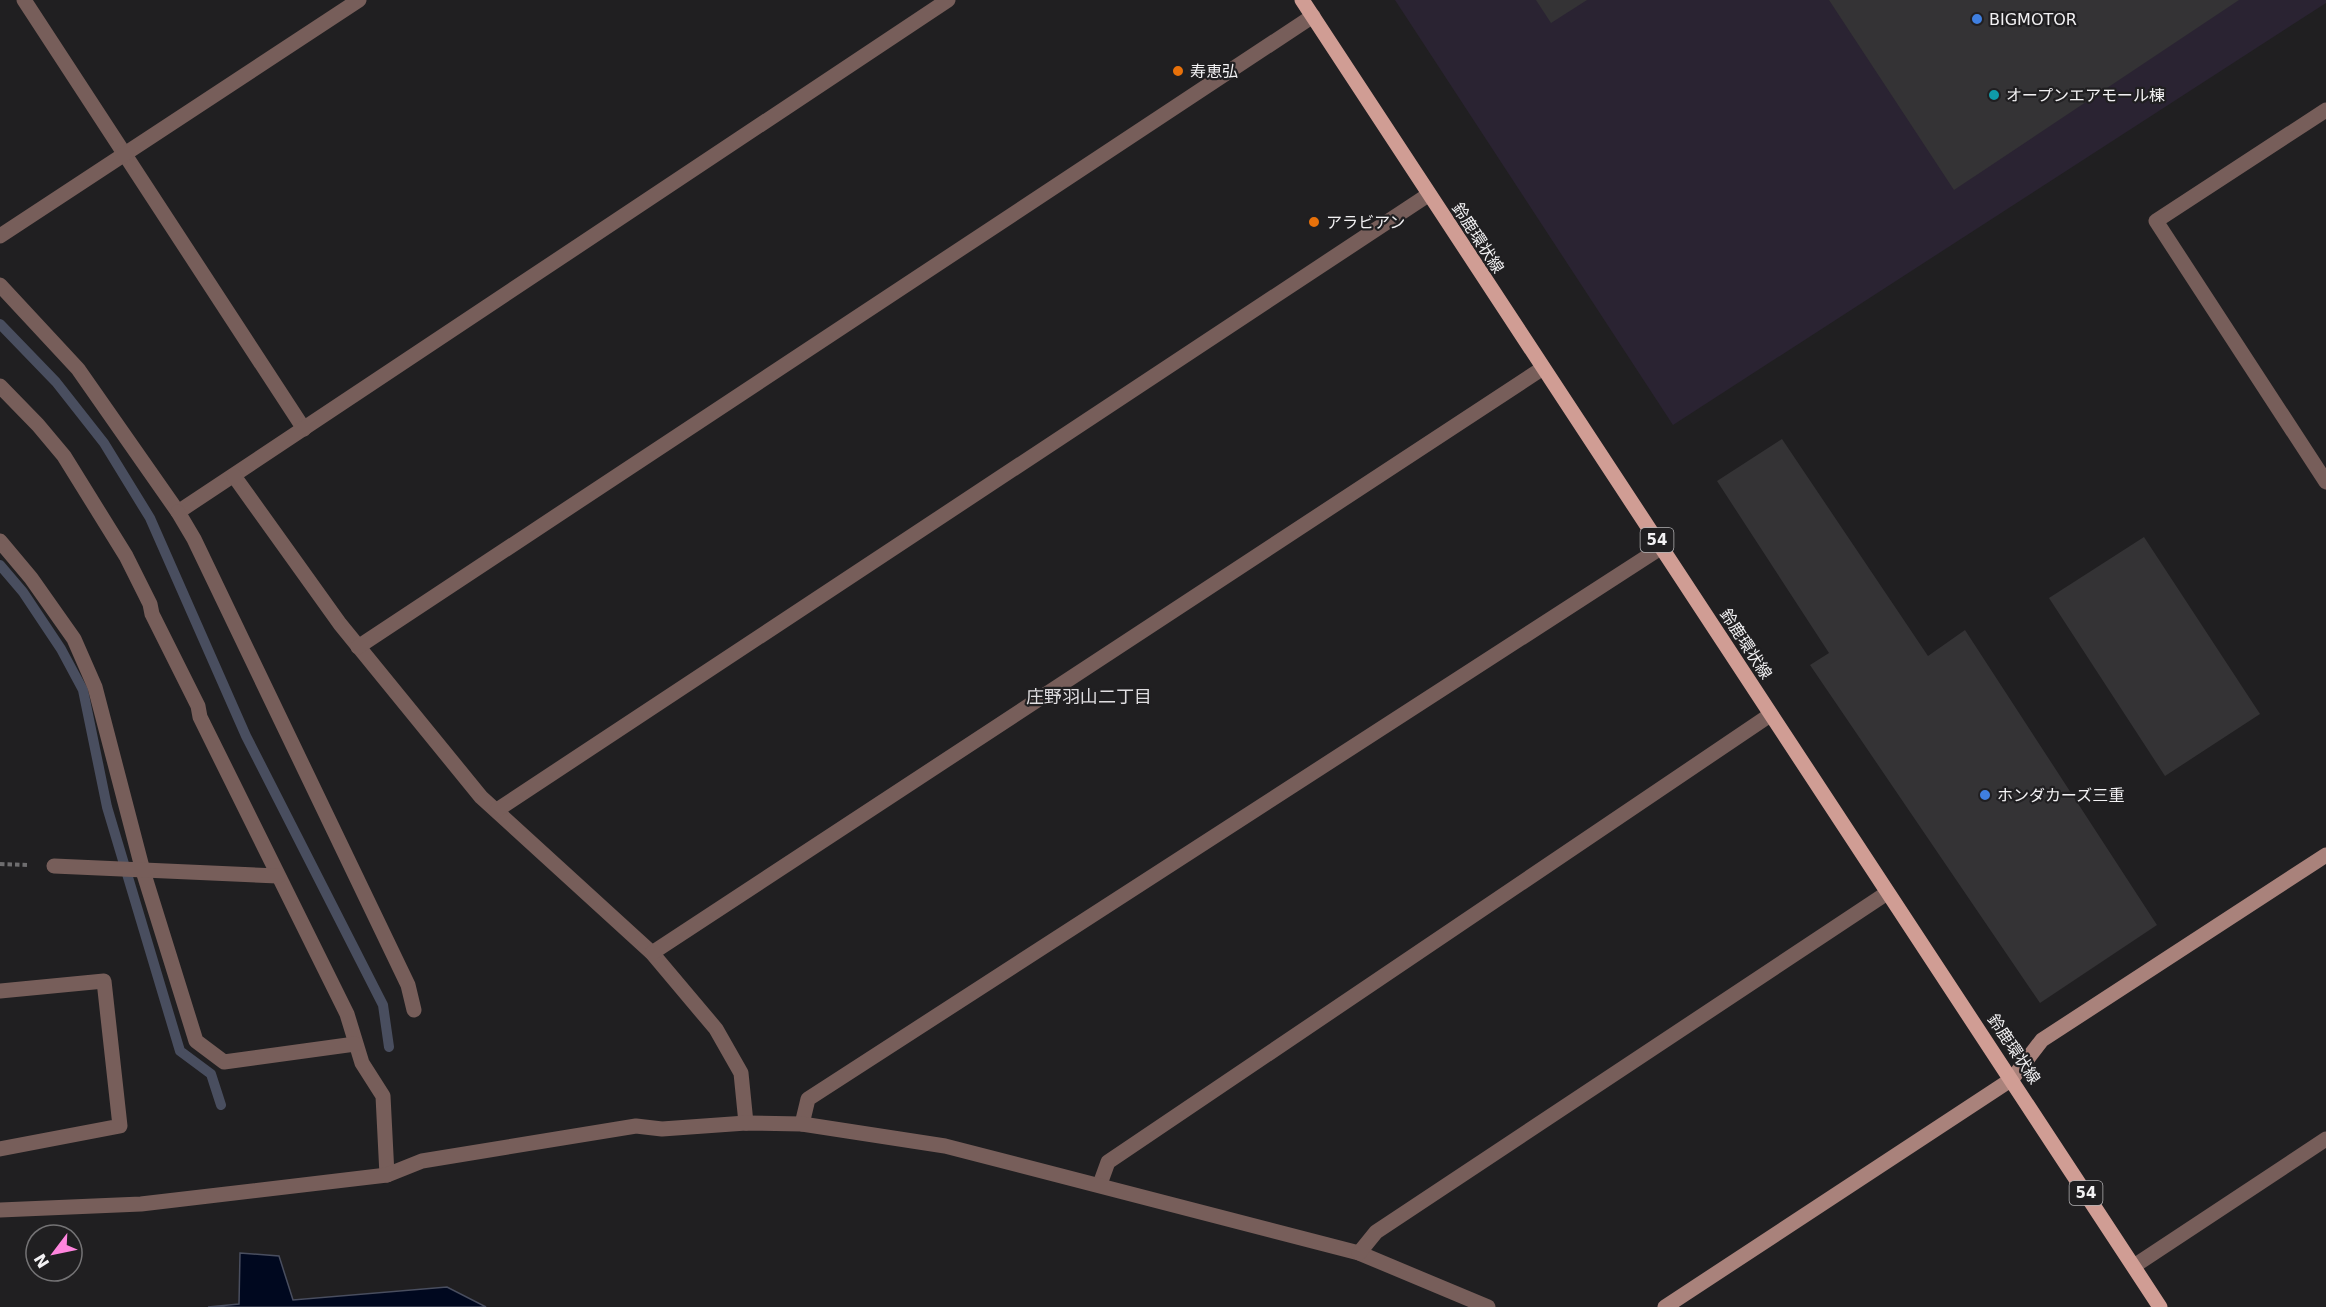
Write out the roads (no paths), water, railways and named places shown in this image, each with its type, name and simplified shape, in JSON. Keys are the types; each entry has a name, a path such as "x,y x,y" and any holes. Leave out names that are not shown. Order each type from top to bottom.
{"main road":[{"name":"鈴鹿環状線","path":"1302,0 2160,1307"}],"street":[{"path":"24,0 304,429"},
{"path":"0,236 359,0"},
{"path":"178,512 948,0"},
{"path":"358,647 1313,16"},
{"path":"2326,110 2156,221 2326,482"},
{"path":"497,810 1428,195"},
{"path":"0,285 78,369 178,512 204,560 408,985 414,1010"},
{"path":"652,953 1543,368"},
{"path":"0,386 64,456 126,556 198,706 200,717 347,1014 362,1063 383,1096 387,1175"},
{"path":"234,476 358,647 481,797 652,953 716,1029 741,1073 746,1123"},
{"path":"0,542 31,578 74,639 95,687 142,871 195,1041 224,1062 355,1044"},
{"path":"802,1124 808,1099 1662,547"},
{"path":"1100,1184 1108,1162 1770,715"},
{"path":"1665,1307 2012,1079 2042,1040 2326,855"},
{"path":"54,866 278,876"},
{"path":"1359,1253 1376,1232 1887,893"},
{"path":"0,991 104,981 120,1126 0,1149"},
{"path":"0,1210 141,1204 387,1175 422,1161 636,1126 662,1129 746,1123 802,1124 945,1146 1100,1184 1359,1253 1488,1307"},
{"path":"2134,1266 2326,1139"}],"water":[{"path":"240,1253 279,1256 293,1300 447,1287 486,1307 208,1307 239,1304"}],"waterway":[{"path":"0,324 56,382 104,443 150,518 246,736 383,1005 389,1047"},
{"path":"0,565 23,592 61,649 83,690 107,807 180,1051 211,1074 221,1105"}],"place":[{"name":"BIGMOTOR","path":"1977,19"},
{"name":"寿恵弘","path":"1178,71"},
{"name":"オープンエアモール棟","path":"1994,95"},
{"name":"アラビアン","path":"1314,222"},
{"name":"ホンダカーズ三重","path":"1985,795"}],"district":[{"name":"庄野羽山二丁目","path":"1089,696"}]}
